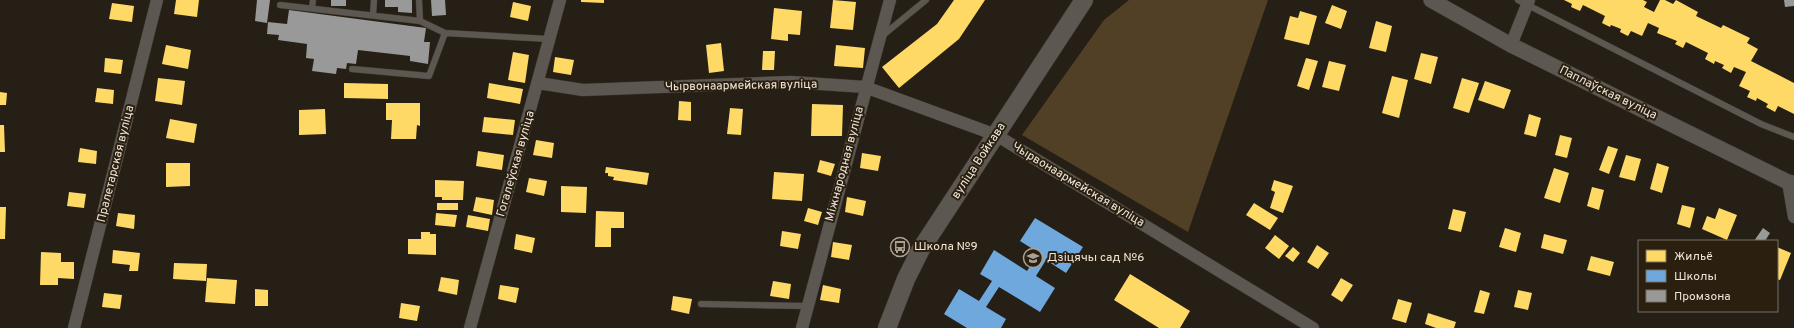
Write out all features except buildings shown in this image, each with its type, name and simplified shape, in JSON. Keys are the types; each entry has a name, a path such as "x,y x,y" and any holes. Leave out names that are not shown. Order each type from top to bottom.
{"main road":[{"name":"вуліца Войкава","path":"888,328 906,279 921,249 1084,0"}],"street":[{"name":"Пралетарская вуліца","path":"74,328 157,0"},
{"name":"Гогалеўская вуліца","path":"470,328 560,0"},
{"name":"Міжнародная вуліца","path":"802,328 865,87 881,37 890,0"},
{"name":"Паплаўская вуліца","path":"1431,0 1511,45 1791,182 1794,218"},
{"path":"1511,45 1524,2"},
{"name":"Чырвонаармейская вуліца","path":"538,83 583,90 791,82 865,87 996,135 1312,328"}],"lane":[{"path":"312,8 313,0"},
{"path":"373,15 374,0"},
{"path":"419,0 420,21"},
{"path":"881,37 926,0"},
{"path":"1524,2 1761,124 1794,137"},
{"path":"280,5 420,21 446,33 548,40"},
{"path":"352,69 429,76 446,33"},
{"path":"701,304 807,306"}],"shaded area":[{"path":"1129,0 1268,0 1188,232 1022,135 1104,20"}],"place":[{"name":"Школа №9","path":"900,247"},
{"name":"Дзіцячы сад №6","path":"1033,258"}]}
